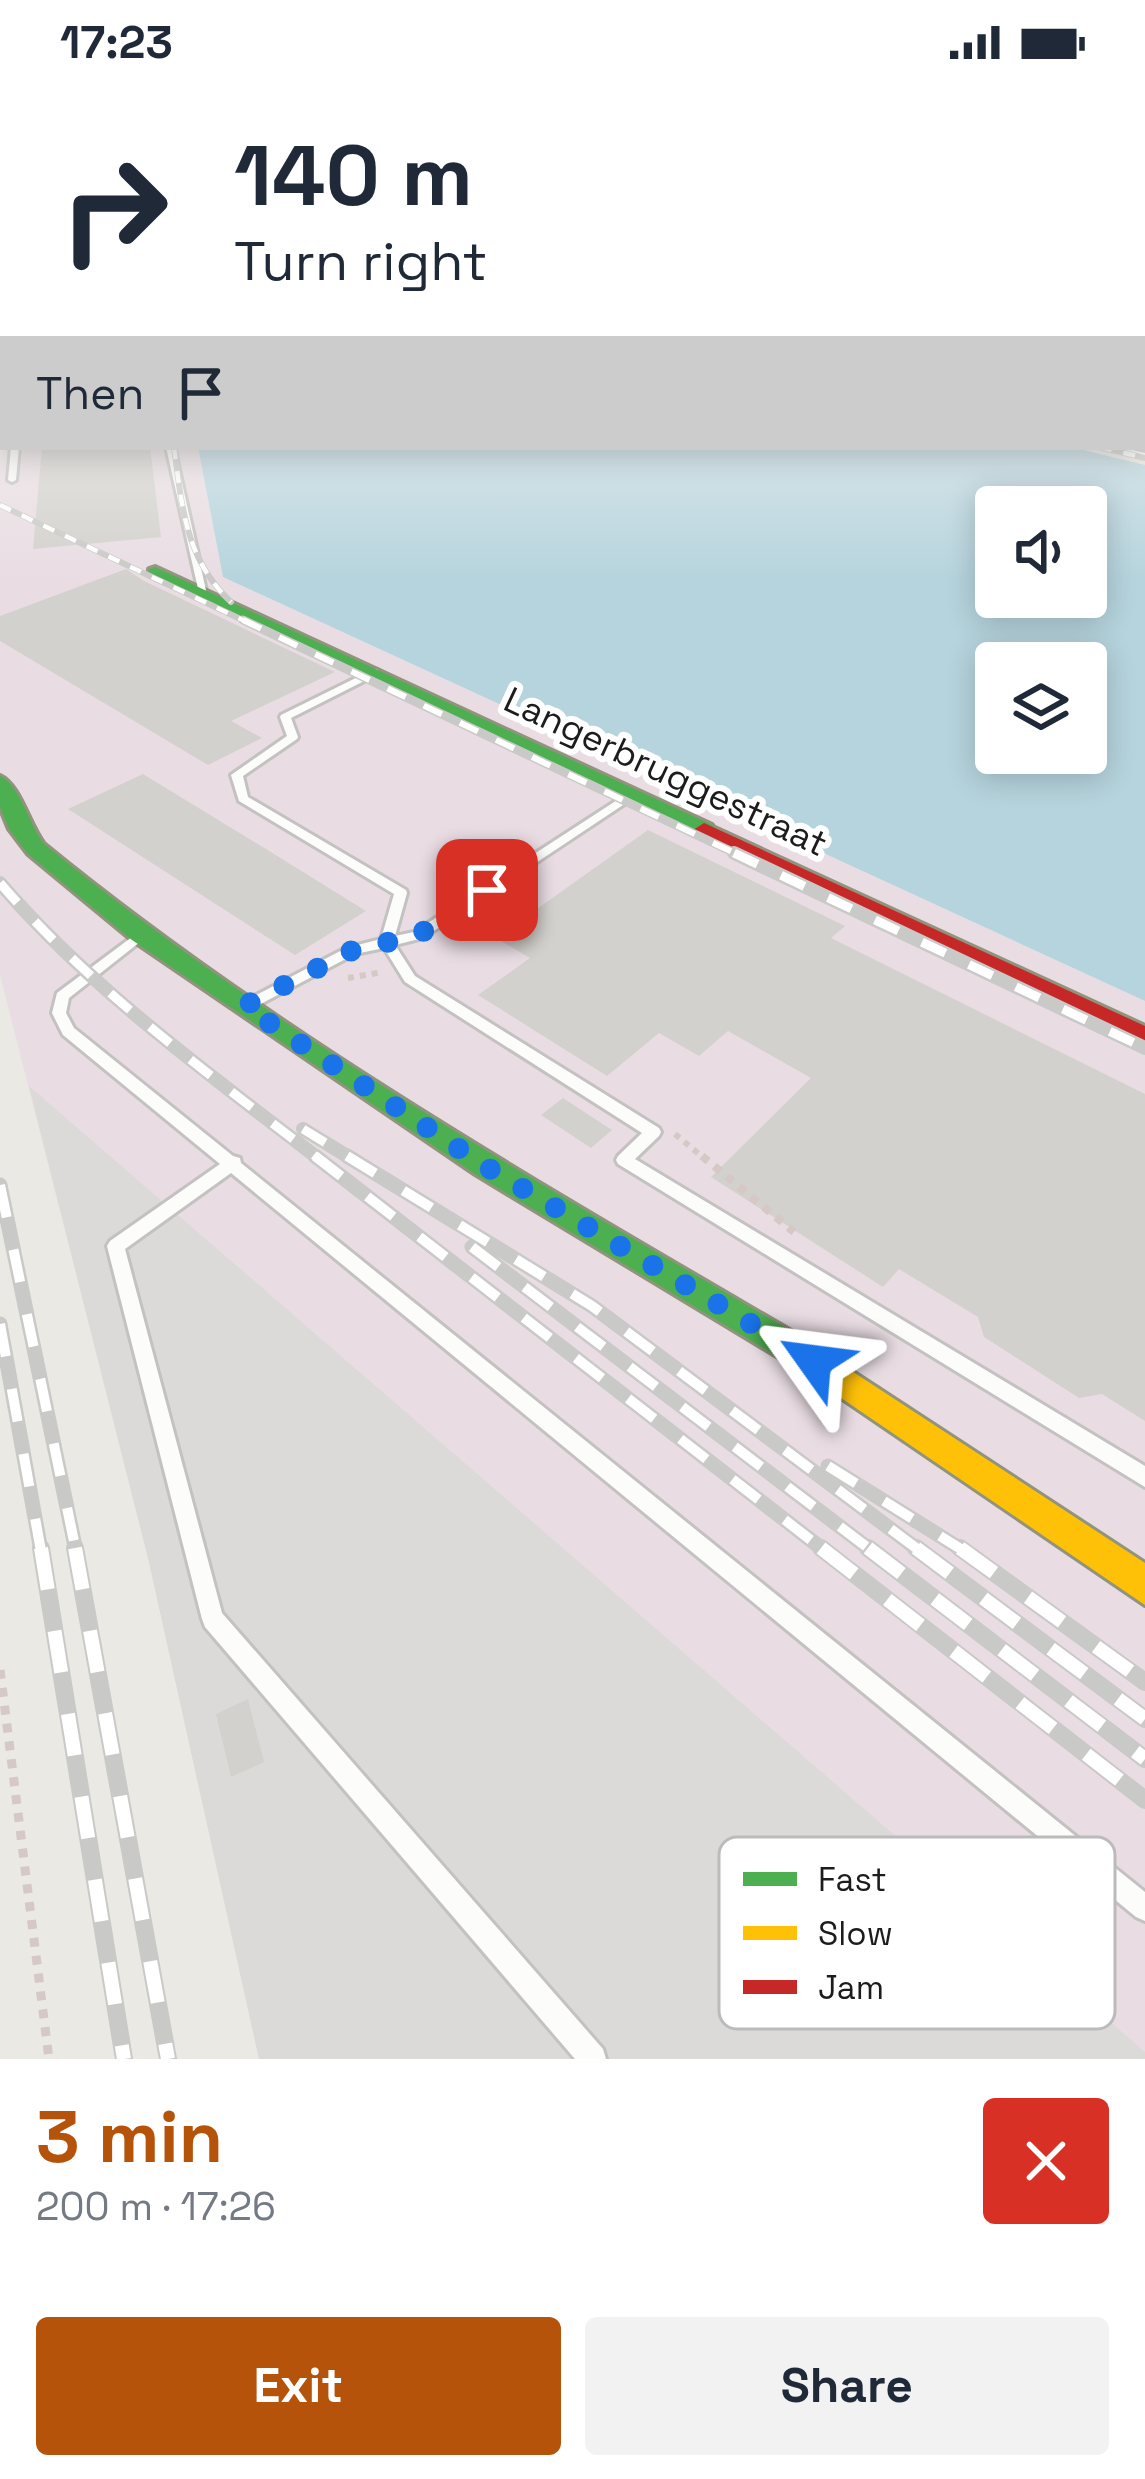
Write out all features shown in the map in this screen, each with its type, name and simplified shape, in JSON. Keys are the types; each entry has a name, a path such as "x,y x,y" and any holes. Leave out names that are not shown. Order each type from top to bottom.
{"street":[{"name":"Langerbruggestraat","path":"155,572 1145,1037"},
{"path":"0,782 20,829 36,849 140,935 485,1166 856,1386 1145,1586"}],"lane":[{"path":"12,480 14,450"},
{"path":"171,450 203,593"},
{"path":"374,672 285,717 292,737 237,775 243,799 401,893 387,942 410,979 653,1132 624,1160 1145,1477"},
{"path":"244,1006 351,951 418,935 632,795"},
{"path":"140,935 62,996 59,1013 68,1030 1058,1837"},
{"path":"234,1162 116,1246 213,1619 593,2059"},
{"path":"1115,1883 1145,1908"}],"path":[{"path":"338,980 404,969"},
{"path":"673,1133 810,1242"},
{"path":"0,1670 50,2059"}],"shaded area":[{"path":"0,450 199,450 223,577 1145,1001 1145,2059 259,2059 149,1562 0,975"},
{"path":"29,1086 897,1837 719,1837 719,2029 1115,2026 1145,2052 1145,2059 259,2059 149,1562"}],"water":[{"path":"199,450 1083,450 1145,465 1145,1001 223,577"}],"building":[{"path":"42,450 150,450 161,537 33,549"},
{"path":"126,569 335,672 231,721 262,738 208,765 0,641 0,616"},
{"path":"143,774 366,911 295,955 68,809"},
{"path":"648,830 845,926 831,938 1145,1094 1145,1421 1102,1394 1079,1398 984,1337 978,1317 899,1269 883,1287 711,1177 811,1078 728,1031 699,1056 659,1033 607,1076 478,995 530,958 496,938"},
{"path":"563,1098 612,1130 591,1148 541,1115"},
{"path":"248,1699 264,1762 231,1777 216,1714"}],"railway":[{"path":"174,450 183,511 195,550 231,602"},
{"path":"1112,450 1145,458"},
{"path":"0,505 249,623"},
{"path":"243,620 741,856"},
{"path":"734,853 1145,1048"},
{"path":"0,883 112,995 319,1159"},
{"path":"303,1129 352,1159"},
{"path":"315,1156 825,1551"},
{"path":"347,1156 592,1306 920,1551"},
{"path":"0,1185 76,1551"},
{"path":"472,1247 872,1551"},
{"path":"0,1324 41,1551"},
{"path":"828,1466 964,1551"},
{"path":"41,1548 124,2059"},
{"path":"75,1548 168,2059"},
{"path":"821,1548 1145,1800"},
{"path":"868,1548 1145,1759"},
{"path":"916,1548 1145,1719"},
{"path":"960,1548 1145,1682"}],"traffic: fast":[{"path":"155,572 704,830"},
{"path":"0,782 20,829 36,849 140,935 485,1166 815,1362"}],"traffic: slow":[{"path":"815,1362 1145,1586"}],"traffic: jam":[{"path":"704,830 1145,1037"}],"route":[{"path":"487,890 418,935 351,951 244,1006 485,1166 814,1361"}]}
